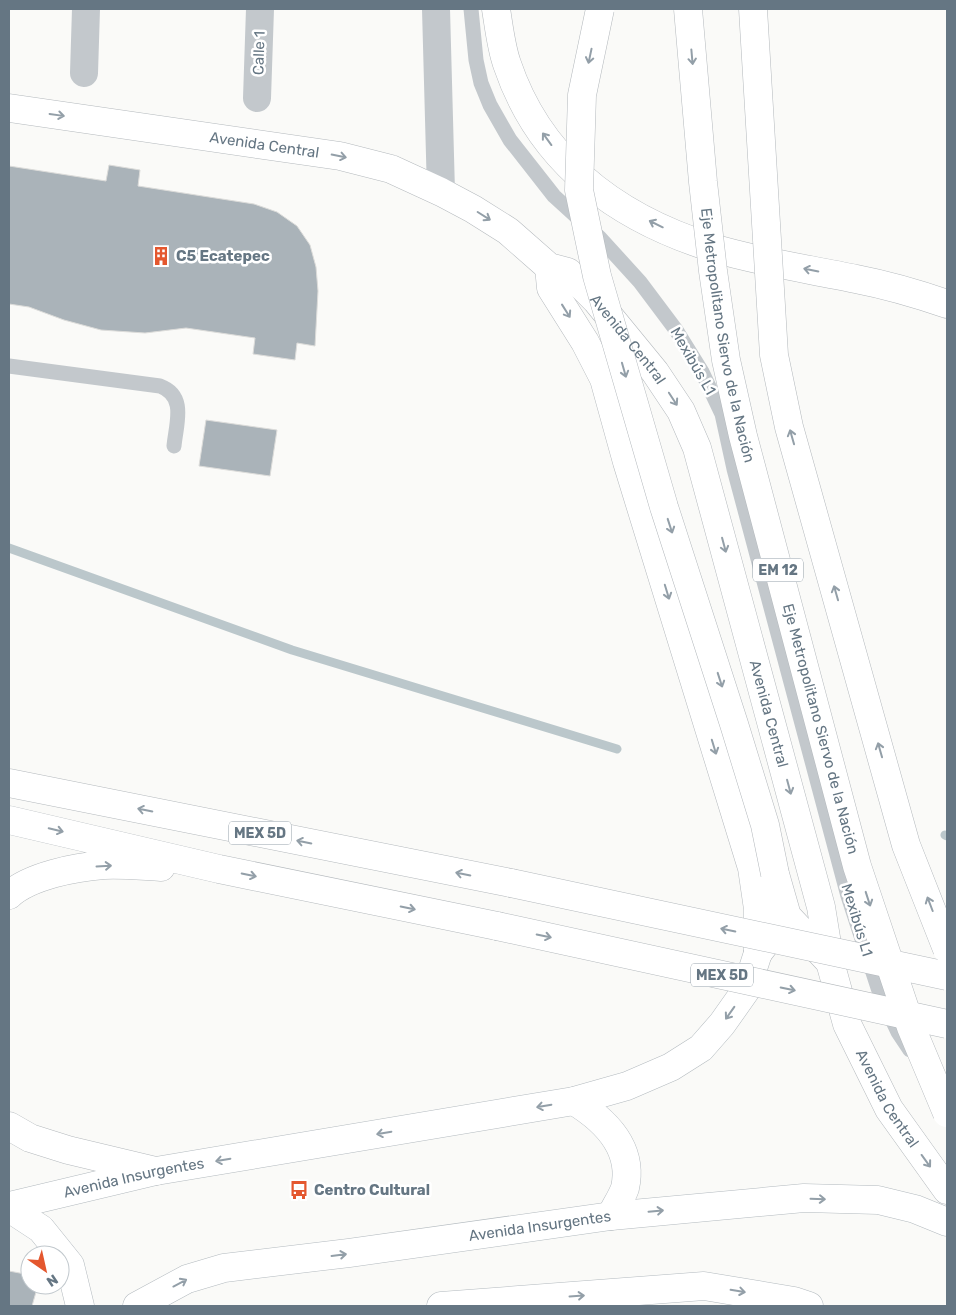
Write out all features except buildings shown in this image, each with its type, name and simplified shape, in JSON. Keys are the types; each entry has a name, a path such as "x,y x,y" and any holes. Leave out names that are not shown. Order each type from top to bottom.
{"main road":[{"path":"496,9 506,63 515,86 529,112 545,137 568,166 606,198 673,233 713,248 859,279 919,294 947,304"},
{"path":"600,9 582,95 579,190 599,285 664,507 734,724 764,825 787,916 830,962"},
{"name":"Eje Metropolitano Siervo de la Nación","path":"688,9 703,182 713,271 726,360 743,436 857,866 911,1027 947,1112"},
{"name":"EM 12","path":"753,9 774,355 789,427 906,845 947,949"},
{"name":"Avenida Central","path":"9,108 340,156 391,169 441,192 508,231 549,267 568,272 596,300 655,372 681,411 698,448 821,907 830,962 847,1024 889,1109 947,1190"},
{"name":"Avenida Central","path":"549,267 551,288 585,342 604,379 630,471 752,868 758,909 758,953"},
{"name":"MEX 5D","path":"9,783 511,883 947,976"},
{"name":"MEX 5D","path":"9,820 220,869 496,926 947,1024"},
{"path":"9,895 15,890 41,878 71,870 104,865 220,869"},
{"path":"758,953 787,916"},
{"name":"Avenida Insurgentes","path":"9,1207 156,1171 574,1101 627,1086 671,1067 701,1048 722,1024 746,990 758,953"},
{"path":"574,1101 595,1114 611,1132 622,1149 627,1167 624,1189 611,1216"},
{"path":"9,1126 30,1138 61,1148 156,1171"},
{"name":"Avenida Insurgentes","path":"137,1306 187,1279 224,1268 349,1254 611,1216 804,1198 878,1200 915,1209 947,1222"},
{"path":"9,1207 40,1229 70,1265 80,1306"},
{"path":"441,1306 704,1286 794,1301 810,1306"}],"street":[{"path":"84,73 86,9"},
{"name":"Calle 1","path":"257,98 260,9"},
{"path":"436,9 441,192"}],"lane":[{"name":"Mexibús L1","path":"470,9 476,60 481,83 490,105 510,140 554,196 600,238 640,282 676,330 702,372 722,414 734,469 848,896 880,994 898,1032 947,1098"},
{"path":"9,366 160,386 167,389 177,401 178,409 174,446"}],"waterway":[{"path":"9,548 292,650 617,749"}],"place":[{"name":"C5 Ecatepec","path":"161,256"},
{"name":"Centro Cultural","path":"299,1190"}]}
